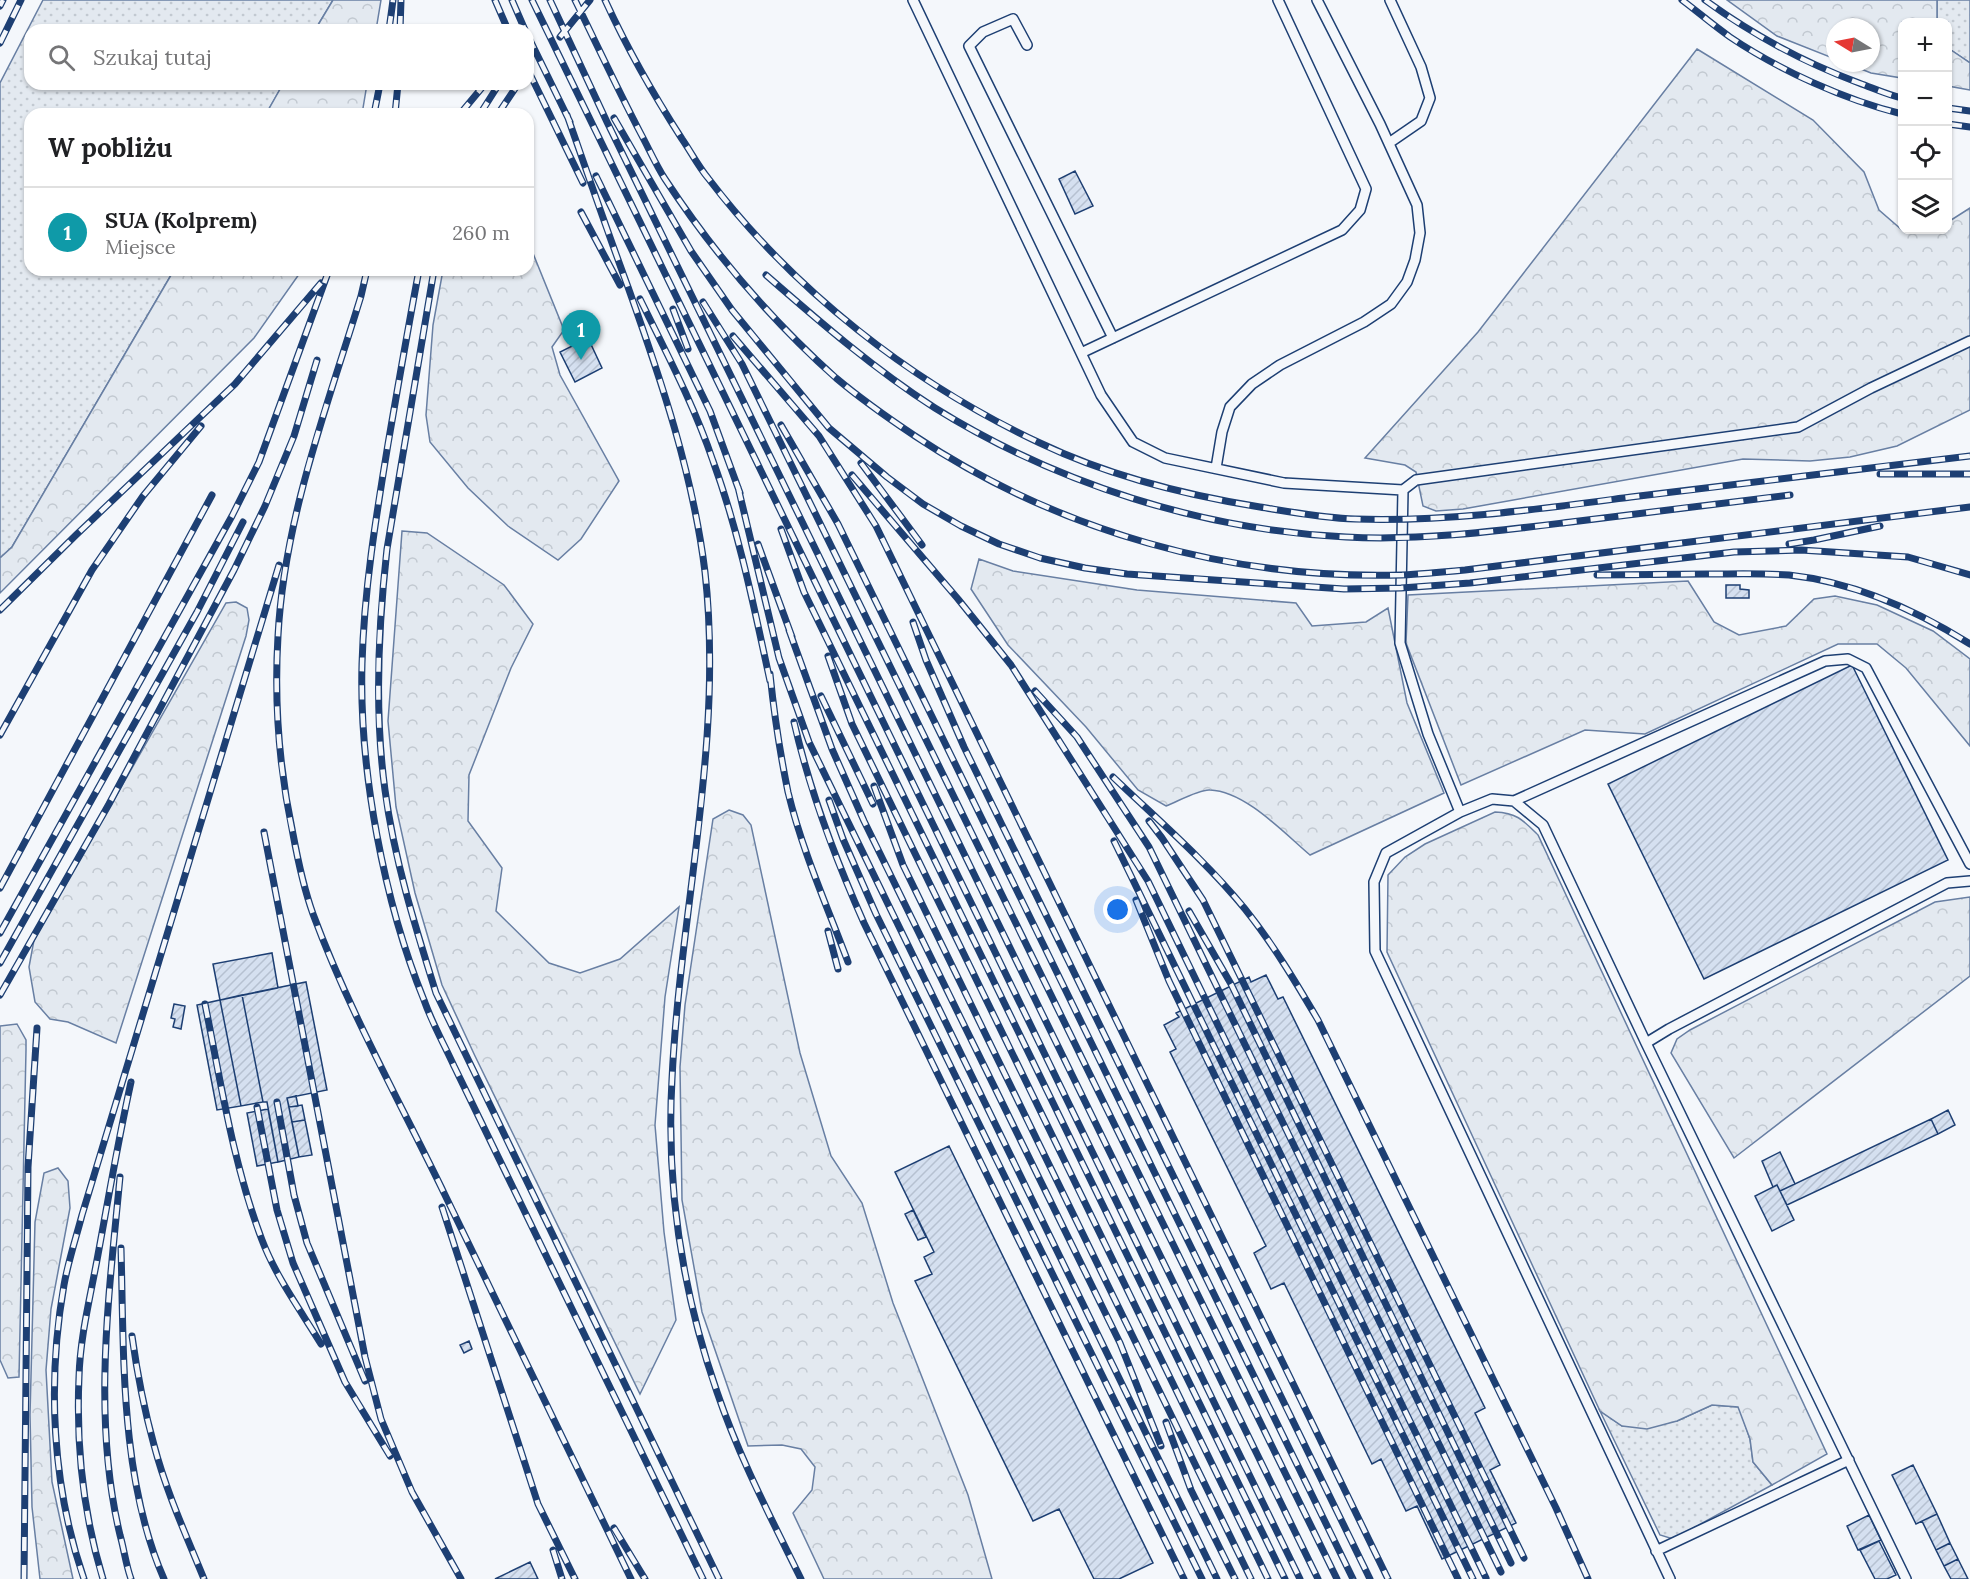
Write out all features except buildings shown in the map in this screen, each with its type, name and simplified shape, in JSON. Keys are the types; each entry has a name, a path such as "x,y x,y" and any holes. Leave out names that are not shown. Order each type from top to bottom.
{"lane":[{"path":"912,0 1101,395 1133,442 1165,458 1284,483 1402,490 1416,480 1798,427 1871,388 1970,341"},
{"path":"1081,353 1342,230 1360,210 1366,189 1278,0"},
{"path":"1216,468 1222,432 1230,407 1252,384 1280,365 1364,322 1391,304 1407,282 1415,260 1420,233 1417,205 1389,143 1317,0"},
{"path":"1389,143 1421,120 1431,98 1421,67 1390,0"},
{"path":"1027,45 1014,19 983,32 969,46 1113,338"},
{"path":"1402,490 1400,643 1428,734 1460,812"},
{"path":"1670,1579 1376,951 1374,882 1386,853 1460,812 1492,799 1514,801 1825,661 1848,659 1866,668 1970,864"},
{"path":"1514,801 1543,825 1906,1579"},
{"path":"1646,1043 1947,883 1970,881"},
{"path":"1656,1551 1848,1460"}],"green space":[{"path":"43,0 333,0 319,24 31,24"},
{"path":"333,0 381,0 377,24 319,24"},
{"path":"1727,0 1937,0 1937,18 1898,18 1898,77 1868,72 1880,72 1880,18 1826,18 1826,55 1777,36"},
{"path":"1937,0 1970,0 1970,63 1952,51 1952,18 1937,18"},
{"path":"24,37 24,90 280,90 269,108 24,108 24,276 170,276 12,547 0,558 0,83"},
{"path":"1697,49 1813,120 1864,172 1879,210 1898,227 1898,234 1952,234 1952,219 1970,208 1970,410 1897,446 1850,457 1810,461 1743,459 1463,509 1436,511 1423,506 1416,472 1405,465 1365,458 1478,332"},
{"path":"1952,51 1970,63 1970,90 1952,87"},
{"path":"280,90 366,90 363,108 269,108"},
{"path":"534,256 564,330 552,347 560,375 619,481 581,539 558,560 508,526 468,488 430,442 426,415 433,325 442,276 534,276"},
{"path":"170,276 298,276 254,338 0,593 0,558 12,547"},
{"path":"402,531 427,533 504,585 533,624 511,668 469,775 468,821 502,868 496,911 549,963 580,973 620,959 679,907 665,997 655,1125 664,1232 676,1320 640,1394 442,985 415,893 396,807 388,721"},
{"path":"979,559 1013,571 1137,590 1296,603 1312,626 1366,622 1388,608 1407,703 1444,793 1310,855 1250,805 1223,792 1205,790 1166,806 1138,790 1086,727 1008,645 971,589"},
{"path":"1688,581 1714,622 1739,635 1786,626 1814,599 1835,596 1877,605 1933,631 1970,659 1970,746 1906,668 1877,644 1838,644 1645,734 1585,730 1461,785 1406,643 1408,595"},
{"path":"236,602 247,608 249,620 246,636 116,1043 68,1022 50,1019 35,1002 29,967 34,940 226,603"},
{"path":"729,810 743,815 751,825 800,1053 831,1156 862,1203 893,1303 968,1495 992,1579 824,1579 793,1513 812,1490 815,1467 801,1449 782,1445 748,1446 702,1312 682,1200 680,1067 685,1005 713,819"},
{"path":"1495,812 1519,818 1538,835 1827,1454 1772,1485 1753,1462 1750,1439 1738,1407 1712,1405 1677,1421 1647,1429 1622,1426 1600,1411 1387,952 1388,875 1405,857 1425,844"},
{"path":"1970,897 1970,976 1734,1158 1671,1053 1677,1039 1690,1030 1935,902"},
{"path":"17,1024 26,1040 19,1377 8,1378 0,1360 0,1026"},
{"path":"58,1168 68,1181 70,1208 51,1309 46,1370 52,1482 73,1579 40,1579 32,1507 30,1415 35,1222 44,1173"},
{"path":"1712,1405 1739,1407 1750,1439 1753,1462 1772,1485 1673,1539 1660,1535 1600,1411 1622,1426 1677,1421"}],"railway":[{"path":"0,6 3,0"},
{"path":"0,43 21,0"},
{"path":"390,24 393,0"},
{"path":"400,24 401,0"},
{"path":"495,0 505,24"},
{"path":"512,0 522,24"},
{"path":"532,0 1300,1579"},
{"path":"550,0 607,122 1318,1579"},
{"path":"575,0 665,179 723,259 789,333 845,386 915,436 970,469 1027,498 1087,523 1148,543 1210,558 1273,569 1338,574 1402,575 1465,570 1970,507"},
{"path":"560,37 590,0"},
{"path":"605,0 651,88 704,173 778,259 817,296 901,363 946,392 1040,443 1120,475 1204,497 1307,514 1355,519 1424,519 1528,510 1970,456"},
{"path":"1682,0 1730,37 1791,72 1858,101 1898,113"},
{"path":"1705,0 1741,25 1798,57 1838,75 1898,97"},
{"path":"534,48 570,122"},
{"path":"534,82 583,183"},
{"path":"375,108 379,90"},
{"path":"396,108 397,90"},
{"path":"465,108 480,90"},
{"path":"484,108 495,90"},
{"path":"502,108 514,90"},
{"path":"1952,109 1970,111"},
{"path":"567,115 664,392 693,499 705,572 709,636 709,699 705,763 676,1015 672,1079 672,1158 679,1237 694,1315 717,1392 745,1464 801,1579"},
{"path":"614,118 691,251 732,310 829,428 923,504 999,544 1040,558 1127,574 1344,589 1470,583 1734,552 1801,550 1908,557 1970,575"},
{"path":"1952,125 1970,127"},
{"path":"596,176 710,411 740,493"},
{"path":"581,212 620,285"},
{"path":"766,275 890,377 935,408 982,435 1081,480 1185,513 1239,525 1292,533 1402,538 1515,529 1790,495"},
{"path":"0,933 232,516 259,462 327,276"},
{"path":"366,276 309,464 298,506 282,592 278,636 277,711 284,785 297,854 313,914 342,986 631,1579"},
{"path":"418,276 379,499 363,636 362,705 365,747 370,791 386,879 410,962 434,1025 703,1579"},
{"path":"433,276 387,549 381,609 378,670 379,730 385,790 394,841 413,918 436,993 719,1579"},
{"path":"0,610 235,384 321,283"},
{"path":"640,299 688,399 722,488 745,570 770,681"},
{"path":"703,302 742,364 1337,1579"},
{"path":"673,309 688,349"},
{"path":"733,336 819,436 876,526 1388,1579"},
{"path":"0,995 109,804 234,570 265,506 294,436 317,360"},
{"path":"781,425 838,524 1353,1579"},
{"path":"0,735 92,570 143,496 201,426"},
{"path":"861,463 922,545"},
{"path":"1880,474 1970,474"},
{"path":"852,475 1011,665 1148,881 1486,1578"},
{"path":"738,487 779,658 809,742 1217,1579"},
{"path":"0,888 212,495"},
{"path":"0,963 197,612 243,522"},
{"path":"1789,544 1880,526"},
{"path":"781,529 804,592 1285,1579"},
{"path":"758,544 792,637"},
{"path":"84,1579 65,1507 56,1434 55,1359 64,1285 82,1215 279,565"},
{"path":"1597,575 1758,574 1789,575 1813,579 1883,599 1928,620 1970,644"},
{"path":"913,622 926,660 964,747 1370,1579"},
{"path":"789,630 832,749 864,821 1120,1343 1161,1446"},
{"path":"828,656 852,724 1268,1579"},
{"path":"770,674 788,792 808,857 848,962"},
{"path":"1035,691 1077,737 1149,847 1501,1572"},
{"path":"821,696 873,804"},
{"path":"794,722 824,824 864,923 1184,1579"},
{"path":"1113,777 1230,891 1265,936 1318,1020 1556,1508 1588,1579"},
{"path":"874,786 903,865 1251,1579"},
{"path":"829,800 843,839 876,914 1202,1579"},
{"path":"1149,821 1203,900 1524,1558"},
{"path":"264,832 365,1357 381,1419 412,1492 461,1579"},
{"path":"1114,841 1473,1579"},
{"path":"1136,900 1169,981 1458,1579"},
{"path":"1189,911 1231,984 1511,1563"},
{"path":"828,931 838,969"},
{"path":"205,1004 229,1123 252,1211 274,1267 321,1344"},
{"path":"24,1579 28,1167 37,1028"},
{"path":"103,1579 90,1529 82,1479 78,1402 80,1362 86,1318 131,1082"},
{"path":"277,1102 294,1195 307,1243 365,1381"},
{"path":"257,1107 277,1210 293,1263 345,1382 390,1456"},
{"path":"120,1177 111,1266 105,1356 105,1401 112,1491 131,1579"},
{"path":"442,1207 538,1504 575,1579"},
{"path":"121,1248 124,1374 132,1459 139,1500 164,1579"},
{"path":"132,1336 150,1431 164,1479 204,1579"},
{"path":"1166,1422 1191,1490 1235,1579"},
{"path":"614,1528 645,1579"},
{"path":"553,1550 562,1579"}],"place":[{"name":"SUA (Kolprem)","path":"581,360"}]}
